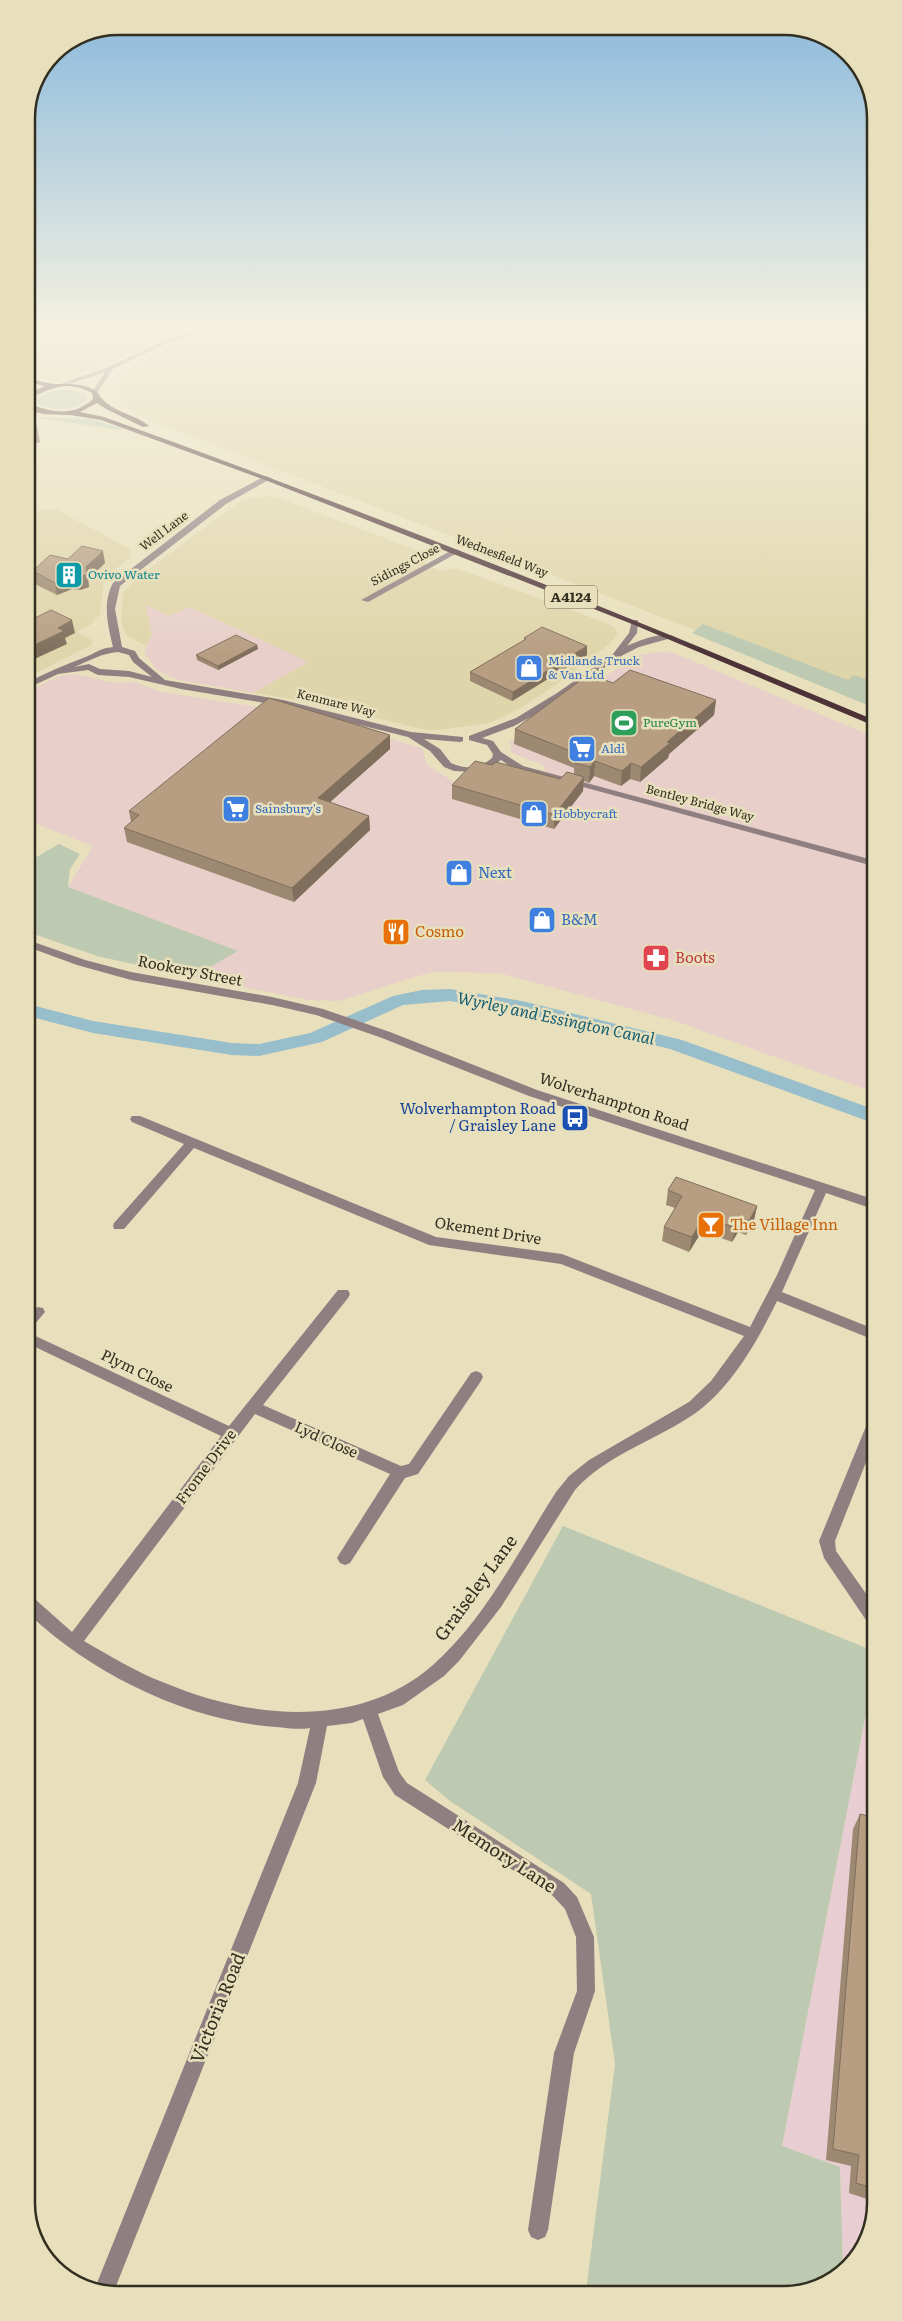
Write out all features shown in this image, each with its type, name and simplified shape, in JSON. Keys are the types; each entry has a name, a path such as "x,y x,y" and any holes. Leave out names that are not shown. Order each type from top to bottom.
{"main road":[{"name":"Wednesfield Way","path":"160,438 268,478 635,622 867,720"},
{"name":"Wednesfield Way","path":"171,438 204,454"}],"street":[{"name":"Well Lane","path":"118,649 113,628 111,597 120,581 223,502 268,478"},
{"name":"Sidings Close","path":"365,600 457,552"},
{"path":"614,656 633,633 635,622"},
{"path":"35,681 54,672 89,663 101,651 113,628"},
{"path":"411,735 460,739 473,738 502,729 546,705 614,656 651,639 671,637"},
{"path":"101,651 118,649 132,653 136,660 166,682"},
{"path":"113,673 130,668 136,660"},
{"name":"Kenmare Way","path":"89,663 98,672 129,674 283,703 411,735"},
{"path":"484,768 492,764 502,729"},
{"path":"411,735 439,754 443,761 458,769 520,768"},
{"path":"473,738 483,740 520,768"},
{"path":"439,754 445,745 460,739"},
{"name":"Bentley Bridge Way","path":"520,768 867,861"},
{"name":"Rookery Street","path":"35,946 81,963 131,976 272,1001 319,1012 348,1022"},
{"name":"Wolverhampton Road","path":"348,1022 533,1093 867,1202"},
{"name":"Okement Drive","path":"136,1119 434,1242 562,1259 754,1334"},
{"path":"119,1226 192,1142"},
{"name":"Graiseley Lane","path":"35,1609 73,1642 125,1673 173,1694 216,1708 274,1721 320,1721 369,1712 396,1700 438,1671 469,1636 574,1482 619,1450 692,1407 724,1378 754,1334 822,1188"},
{"name":"Frome Drive","path":"73,1642 231,1434 343,1294"},
{"path":"773,1294 867,1332"},
{"name":"Plym Close","path":"35,1341 231,1434"},
{"path":"345,1558 400,1472 413,1470 476,1377"},
{"name":"Lyd Close","path":"252,1407 400,1472"},
{"path":"867,1441 827,1541 829,1553 867,1608"},
{"name":"Memory Lane","path":"369,1712 392,1777 401,1789 558,1890 571,1903 585,1936 586,1991 564,2053 538,2230"},
{"name":"Victoria Road","path":"106,2285 307,1783 320,1721"}],"shaded area":[{"path":"197,438 867,438 867,696"},
{"path":"268,496 279,498 427,554 425,565 442,571 456,568 601,621 614,627 618,634 607,646 554,686 516,711 489,723 439,730 421,729 317,703 253,693 309,662 190,607 168,616 148,605 146,607 152,635 146,646 125,634 121,620 123,592 142,574 243,499"},
{"path":"46,509 57,510 130,549 131,557 108,575 103,587 100,614 90,625 77,632 93,641 91,645 35,673 35,512"},
{"path":"148,605 168,616 190,607 310,662 253,693 178,680 156,670 144,651 152,635 145,607"},
{"path":"656,652 674,653 867,734 867,1090 675,1021 499,973 431,972 339,1001 309,1000 192,977 238,951 68,887 93,846 35,824 35,688 60,676 76,674 114,683 136,682 161,692 305,714 422,748 427,765 454,782 470,774 550,782 543,765 512,753 510,742 594,683 639,655"},
{"path":"867,1708 867,2203 863,2230 856,2244 843,2261 840,2167 782,2146"}],"green space":[{"path":"703,624 848,680 854,675 867,679 867,705 692,633"},
{"path":"59,844 80,854 70,869 68,887 238,951 192,977 97,956 35,934 35,858"},
{"path":"563,1526 867,1648 867,1708 782,2146 840,2167 843,2261 839,2265 811,2282 784,2286 587,2286 615,2064 591,1894 450,1801 425,1780"}],"building":[{"path":"82,546 103,551 86,567 87,574 78,578 69,577 55,583 35,572 35,569 50,555 68,559"},
{"path":"51,610 72,620 58,628 64,631 35,645 35,618"},
{"name":"Midlands Truck & Van Ltd","path":"542,627 587,646 513,692 470,672 526,639 524,638"},
{"path":"236,635 257,645 218,666 196,655"},
{"path":"630,670 716,700 641,767 631,763 622,771 595,761 590,767 575,763 583,756 515,729 589,674 613,683"},
{"name":"Sainsbury's","path":"269,698 390,735 318,798 369,816 292,888 124,828 139,815 129,811"},
{"path":"475,761 492,765 496,762 560,779 567,772 584,777 554,815 452,785"},
{"path":"676,1177 757,1206 749,1221 740,1217 735,1228 704,1216 692,1237 664,1227 682,1196 668,1190"},
{"path":"860,1814 867,1816 867,2186 856,2183 859,2155 833,2149"}],"waterway":[{"name":"Wyrley and Essington Canal","path":"35,1012 93,1027 232,1049 259,1050 315,1038 399,1000 422,996 450,995 522,1007 675,1044 867,1114"}],"place":[{"name":"Ovivo Water","path":"69,575"},
{"name":"Midlands Truck & Van Ltd","path":"529,668"},
{"name":"PureGym","path":"624,723"},
{"name":"Aldi","path":"582,749"},
{"name":"Sainsbury's","path":"236,809"},
{"name":"Hobbycraft","path":"534,814"},
{"name":"Next","path":"459,873"},
{"name":"B&M","path":"542,920"},
{"name":"Cosmo","path":"396,932"},
{"name":"Boots","path":"656,958"},
{"name":"Wolverhampton Road / Graisley Lane","path":"575,1118"},
{"name":"The Village Inn","path":"711,1225"}]}
